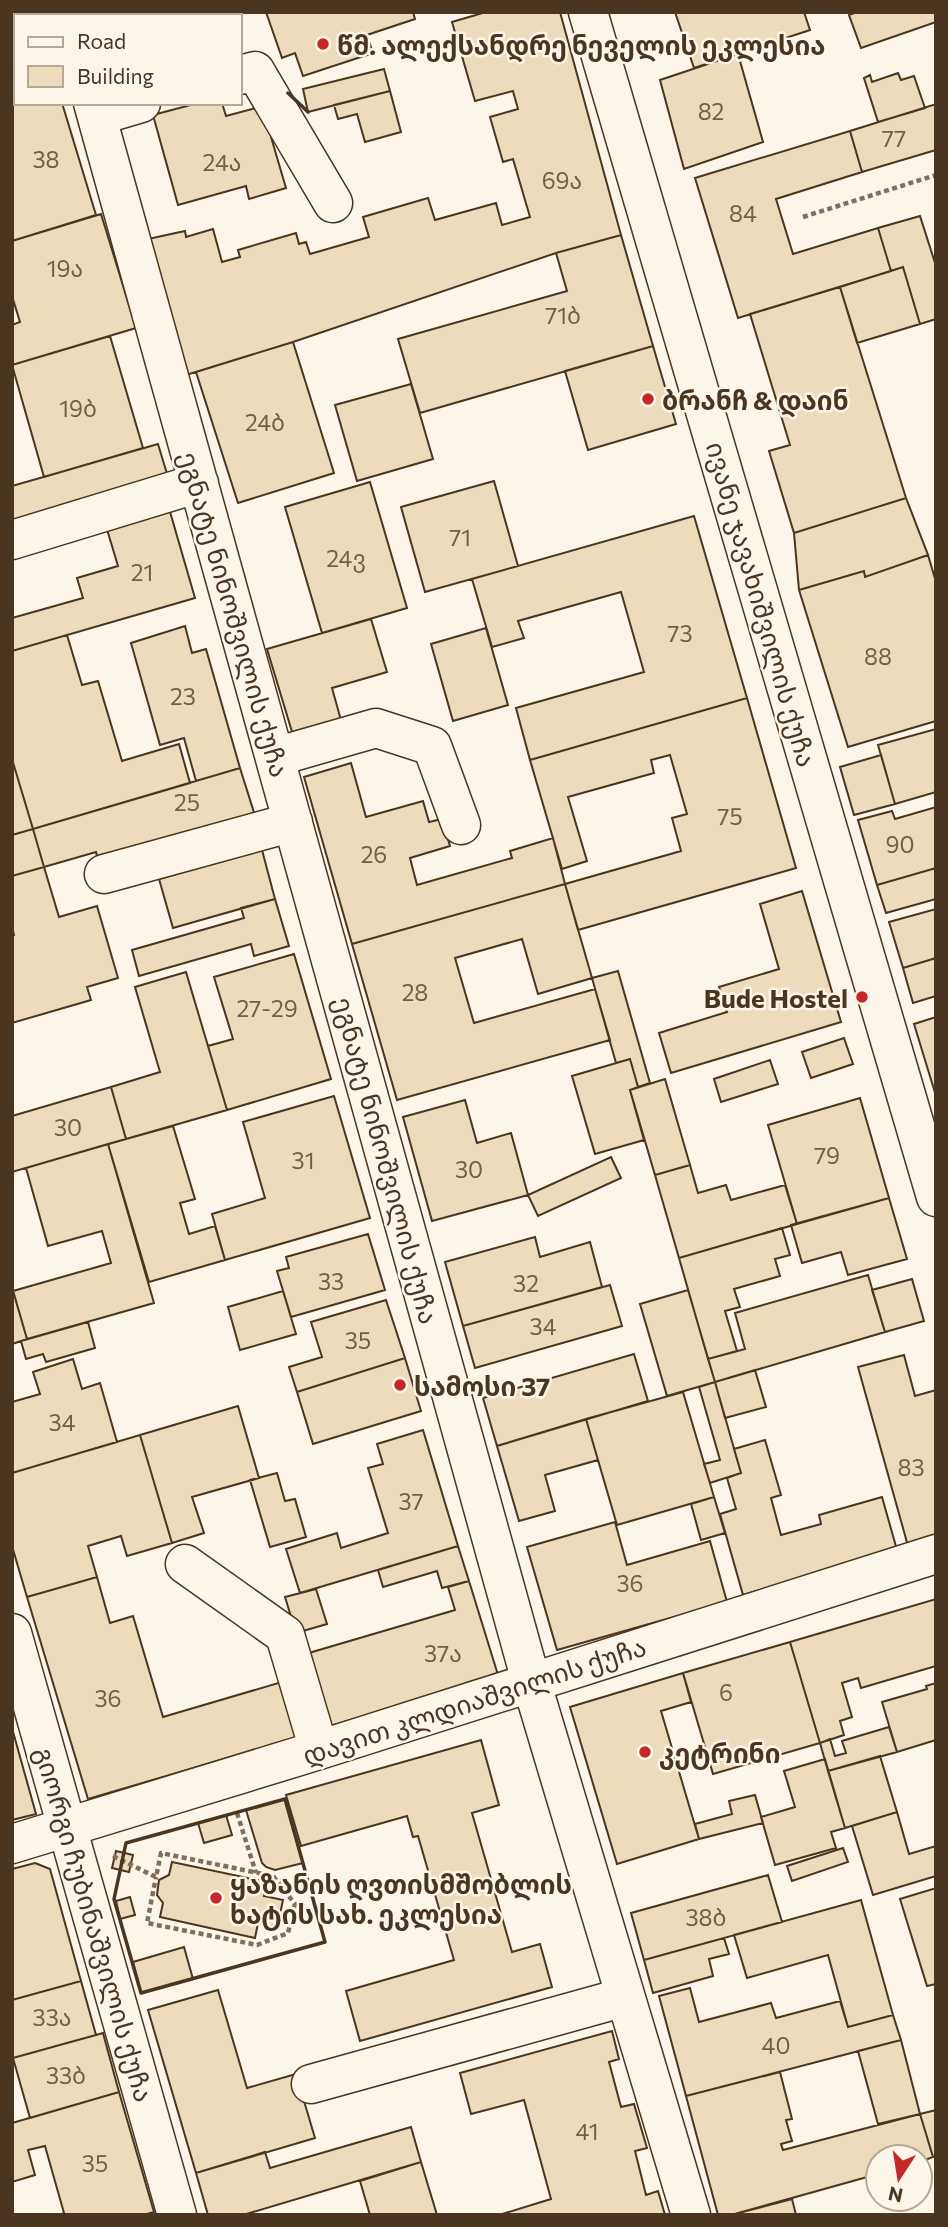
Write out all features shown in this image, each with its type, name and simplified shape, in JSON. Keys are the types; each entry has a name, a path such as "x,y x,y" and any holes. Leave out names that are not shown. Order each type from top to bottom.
{"street":[{"name":"ივანე ჯავახიშვილის ქუჩა","path":"588,12 936,1197"},
{"path":"242,74 255,71 333,204"},
{"path":"95,110 128,105"},
{"name":"ეგნატე ნინოშვილის ქუჩა","path":"95,110 531,1681 691,2215"},
{"path":"12,540 199,484"},
{"path":"275,757 376,728 432,746 461,825"},
{"path":"104,874 293,822"},
{"name":"დავით კლდიაშვილის ქუჩა","path":"12,1844 319,1750 936,1554"},
{"path":"185,1564 285,1635 319,1750"},
{"name":"გიორგი ჩუბინაშვილის ქუჩა","path":"12,1633 177,2215"},
{"path":"311,2084 625,1997"}],"path":[{"path":"803,217 936,175"},
{"path":"234,1805 256,1872"},
{"path":"161,1853 273,1876 295,1904 288,1933 257,1945 147,1923 156,1877 161,1853"},
{"path":"109,1854 156,1877"}],"building":[{"name":"წმ. ალექსანდრე ნეველის ეკლესია","path":"266,12 413,12 415,19 367,35 373,53 303,76 295,53 282,58"},
{"path":"486,12 560,12 621,235 556,253 293,342 186,375 148,239 185,231 186,237 213,229 222,262 240,257 238,250 296,233 299,244 306,242 310,254 369,237 363,217 428,198 435,220 496,203 502,225 530,217 513,159 503,162 490,117 518,109 513,91 475,101 452,22"},
{"path":"675,12 804,12 810,30 694,68"},
{"path":"857,12 936,12 936,22 861,48 849,15"},
{"path":"12,42 14,105 63,105 96,215 12,241"},
{"path":"738,54 763,142 684,169 660,80"},
{"path":"384,69 390,91 308,112 303,89"},
{"path":"898,73 901,80 914,76 925,108 878,122 864,78 870,75 872,82"},
{"path":"390,91 401,132 365,142 357,114 338,119 334,105"},
{"path":"271,104 280,134 271,137 286,188 249,199 246,186 178,205 153,115 190,105 223,105 226,116"},
{"path":"936,104 936,150 862,172 850,131"},
{"path":"850,131 862,172 776,199 793,254 878,228 891,271 738,318 695,178"},
{"path":"101,214 136,328 12,365 12,325 20,322 12,296 12,241"},
{"path":"920,216 936,266 936,319 920,324 903,267 891,271 878,228"},
{"path":"621,235 653,346 420,413 398,339 567,291 556,253"},
{"path":"903,267 920,324 857,343 840,287"},
{"path":"840,287 906,498 794,533 769,451 790,445 750,314"},
{"path":"110,336 143,448 44,477 12,365"},
{"path":"293,342 334,473 238,503 196,372"},
{"path":"653,346 676,424 588,450 565,371"},
{"path":"411,384 433,459 357,481 335,405"},
{"path":"158,444 171,487 12,534 12,486"},
{"path":"494,481 518,566 425,592 401,507"},
{"path":"370,482 407,608 322,633 285,507"},
{"path":"166,498 195,598 12,651 12,618 83,598 77,578 118,566 103,516"},
{"path":"906,498 928,555 865,577 864,571 799,590 794,533"},
{"path":"694,516 747,698 530,760 516,708 644,672 621,592 518,621 524,638 492,647 472,579"},
{"path":"928,555 936,582 936,721 848,747 799,590 864,571 865,577"},
{"path":"371,619 387,672 332,688 344,731 296,745 267,649"},
{"path":"185,626 192,653 206,649 240,768 196,781 184,738 160,745 131,643"},
{"path":"486,628 508,705 453,721 431,644"},
{"path":"67,635 82,685 98,681 122,761 179,744 190,783 33,829 12,759 12,651"},
{"path":"747,698 796,868 578,930 565,884 681,851 672,818 687,814 670,755 651,760 654,773 568,797 587,861 562,869 530,760"},
{"path":"936,729 936,792 895,804 878,745"},
{"path":"881,755 895,804 854,815 840,767"},
{"path":"12,759 33,829 12,835"},
{"path":"351,763 366,817 423,801 429,822 442,819 450,846 410,858 417,885 512,858 510,851 553,838 565,884 352,944 304,777"},
{"path":"240,768 257,822 100,868 96,852 44,867 33,829"},
{"path":"936,807 936,868 877,885 858,820 892,811 895,819"},
{"path":"33,829 44,867 12,876 12,835"},
{"path":"262,850 275,899 173,928 159,879"},
{"path":"44,867 59,917 97,906 118,978 87,987 91,1000 12,1023 12,876"},
{"path":"936,868 936,899 886,913 877,885"},
{"path":"565,884 592,978 538,994 522,939 455,958 474,1023 595,989 610,1040 397,1100 352,944"},
{"path":"802,891 841,1022 671,1073 659,1033 727,1012 719,987 779,969 760,904"},
{"path":"275,899 289,946 254,956 251,944 139,976 132,950 244,918 241,908"},
{"path":"936,909 936,958 903,968 889,922"},
{"path":"294,954 331,1079 227,1110 208,1046 233,1039 214,977"},
{"path":"936,958 936,996 913,1003 903,968"},
{"path":"618,971 650,1083 638,1087 630,1059 616,1063 592,978"},
{"path":"186,972 227,1110 126,1139 111,1087 160,1072 135,987"},
{"path":"936,1017 936,1096 914,1024"},
{"path":"844,1038 853,1064 811,1078 802,1052"},
{"path":"630,1059 638,1087 630,1090 644,1140 595,1154 572,1076"},
{"path":"770,1060 778,1084 721,1102 714,1079"},
{"path":"665,1079 690,1165 655,1175 630,1090"},
{"path":"111,1087 126,1139 12,1172 12,1116"},
{"path":"334,1096 370,1218 225,1260 212,1214 265,1198 243,1122"},
{"path":"860,1098 889,1198 797,1224 768,1125"},
{"path":"465,1100 477,1143 511,1133 528,1195 432,1221 403,1117"},
{"path":"173,1126 195,1199 180,1203 189,1234 215,1226 225,1260 149,1282 108,1144"},
{"path":"108,1144 154,1303 27,1339 13,1291 111,1263 102,1231 48,1246 26,1168"},
{"path":"611,1157 621,1178 538,1216 528,1195"},
{"path":"690,1165 698,1193 726,1185 731,1200 785,1185 797,1224 679,1258 655,1175"},
{"path":"889,1198 907,1259 848,1275 841,1252 802,1263 791,1225"},
{"path":"782,1228 790,1255 775,1259 780,1276 734,1289 740,1307 725,1311 737,1351 708,1359 679,1258"},
{"path":"368,1234 385,1290 291,1317 277,1271 289,1268 286,1257"},
{"path":"535,1237 540,1257 590,1242 602,1287 463,1326 445,1262"},
{"path":"868,1275 885,1332 715,1382 708,1359 745,1349 735,1313"},
{"path":"912,1279 924,1321 885,1332 872,1290"},
{"path":"610,1285 622,1326 475,1368 463,1326"},
{"path":"12,1287 27,1339 12,1344"},
{"path":"688,1290 715,1382 667,1396 640,1304"},
{"path":"283,1291 296,1334 240,1350 228,1307"},
{"path":"386,1300 405,1358 297,1392 289,1367 322,1357 311,1322"},
{"path":"88,1322 95,1348 46,1362 43,1354 26,1359 21,1341"},
{"path":"634,1354 648,1401 497,1446 483,1398"},
{"path":"904,1355 915,1396 936,1390 936,1538 908,1546 858,1367"},
{"path":"405,1358 421,1411 313,1444 297,1392"},
{"path":"73,1359 82,1389 100,1383 117,1442 12,1473 12,1402 40,1394 33,1372"},
{"path":"755,1370 766,1407 725,1418 715,1382"},
{"path":"715,1382 741,1473 710,1483 704,1464 720,1460 699,1387"},
{"path":"683,1392 714,1497 617,1525 586,1419"},
{"path":"238,1406 259,1478 192,1497 204,1533 172,1543 140,1435"},
{"path":"586,1419 598,1460 545,1475 555,1511 519,1521 497,1446"},
{"path":"423,1430 458,1546 300,1593 286,1549 337,1533 341,1548 388,1533 368,1468 383,1464 377,1444"},
{"path":"140,1435 172,1543 127,1556 121,1536 88,1546 97,1577 27,1597 12,1546 12,1473"},
{"path":"765,1440 781,1495 771,1498 781,1535 821,1524 819,1515 882,1497 897,1550 743,1595 720,1514 736,1509 727,1478 741,1473 734,1449"},
{"path":"277,1473 285,1501 295,1499 306,1537 270,1547 250,1480"},
{"path":"714,1497 725,1533 701,1540 691,1504"},
{"path":"615,1522 627,1565 710,1541 727,1602 557,1650 527,1547"},
{"path":"458,1546 469,1581 442,1588 437,1571 383,1587 378,1570"},
{"path":"97,1577 110,1623 133,1616 163,1717 292,1679 309,1734 88,1799 27,1597"},
{"path":"469,1581 498,1675 324,1728 302,1655 455,1610 448,1587"},
{"path":"316,1589 327,1624 296,1633 285,1597"},
{"path":"936,1599 936,1666 861,1688 858,1678 842,1683 852,1717 840,1721 844,1735 820,1743 790,1642"},
{"path":"790,1642 820,1743 713,1774 683,1673"},
{"path":"683,1673 691,1702 661,1711 699,1839 617,1864 570,1707"},
{"path":"936,1683 936,1740 897,1752 882,1702 927,1689 926,1686"},
{"path":"889,1727 897,1752 828,1771 820,1743 830,1739 835,1756 846,1753 842,1741"},
{"path":"12,1728 36,1814 12,1820"},
{"path":"481,1740 499,1805 472,1813 512,1952 540,1944 552,1987 360,2041 346,1991 454,1960 418,1836 413,1837 407,1816 301,1846 286,1795"},
{"path":"880,1756 897,1812 845,1828 828,1771"},
{"path":"825,1759 845,1828 831,1832 836,1848 775,1865 761,1817 795,1807 784,1771"},
{"path":"755,1795 763,1823 699,1839 695,1824 732,1814 729,1801"},
{"path":"285,1799 303,1863 275,1870 262,1863 246,1810"},
{"path":"897,1812 909,1854 936,1846 936,1876 873,1895 852,1826"},
{"path":"226,1815 232,1835 204,1843 198,1823"},
{"path":"843,1848 848,1862 792,1881 787,1866"},
{"path":"116,1851 133,1855 129,1872 112,1868"},
{"name":"ყაზანის ღვთისმშობლის ხატის სახ. ეკლესია","path":"172,1862 267,1882 264,1896 283,1900 277,1928 258,1923 255,1938 160,1917 163,1903 157,1895 159,1880 169,1875"},
{"path":"35,1863 50,1869 81,1981 12,2000 12,1869"},
{"path":"768,1875 782,1922 644,1960 631,1913"},
{"path":"936,1888 936,1984 927,1986 900,1899"},
{"path":"130,1897 135,1915 120,1919 116,1901"},
{"path":"861,1900 893,2015 848,2027 828,1955 747,1978 734,1935"},
{"path":"724,1938 729,1954 709,1959 713,1976 653,1993 644,1960"},
{"path":"184,1947 193,1979 141,1993 133,1962"},
{"path":"81,1981 96,2035 13,2058 12,2000"},
{"path":"690,1988 699,2022 771,2003 776,2018 840,2001 848,2027 893,2015 901,2040 686,2096 659,1996"},
{"path":"218,1990 247,2088 296,2074 315,2138 196,2173 148,2010"},
{"path":"612,2031 619,2059 609,2062 621,2107 634,2104 647,2148 635,2151 646,2195 658,2191 665,2215 499,2215 551,2199 524,2100 471,2114 460,2073"},
{"path":"103,2033 119,2092 30,2118 13,2058"},
{"path":"901,2040 920,2114 878,2124 858,2051"},
{"path":"780,2072 792,2119 786,2120 792,2141 781,2144 783,2150 920,2114 929,2143 864,2143 864,2178 731,2215 718,2215 686,2096"},
{"path":"119,2092 154,2212 143,2215 58,2215 64,2213 45,2146 28,2150 35,2175 12,2182 12,2123"},
{"path":"936,2110 936,2157 934,2143 929,2143 920,2114"},
{"path":"411,2127 421,2162 243,2215 208,2215 196,2173 265,2152 270,2168"},
{"path":"421,2162 437,2215 370,2215 360,2181"},
{"path":"792,2199 796,2215 731,2215"}],"wall":[{"path":"288,93 308,112"},
{"path":"285,1799 325,1942 141,1993 114,1899 126,1843 285,1799"}],"place":[{"name":"წმ. ალექსანდრე ნეველის ეკლესია","path":"323,44"},
{"name":"ბრანჩ & დაინ","path":"648,399"},
{"name":"Bude Hostel","path":"862,997"},
{"name":"სამოსი 37","path":"400,1385"},
{"name":"კეტრინი","path":"645,1752"},
{"name":"ყაზანის ღვთისმშობლის ხატის სახ. ეკლესია","path":"216,1898"}]}
